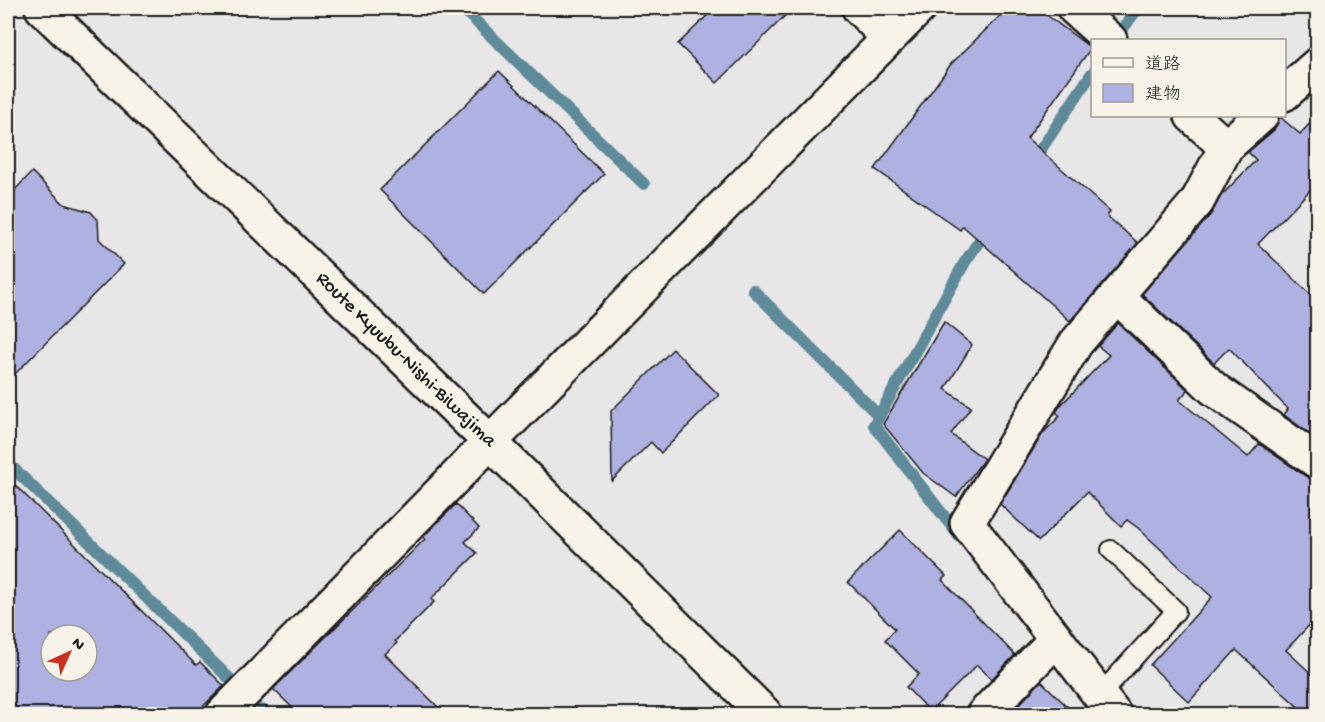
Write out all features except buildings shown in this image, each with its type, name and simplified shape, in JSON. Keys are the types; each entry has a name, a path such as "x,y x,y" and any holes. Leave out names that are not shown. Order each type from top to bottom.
{"street":[{"name":"Route Kyuubu-Nishi-Biwajima","path":"42,8 490,442 765,714"},
{"path":"859,8 889,38"},
{"path":"232,711 490,442 919,8"},
{"path":"1074,8 1109,39"},
{"path":"1286,92 1317,64"},
{"path":"1193,117 1226,147"},
{"path":"1107,705 967,522 1076,343 1118,297 1197,202 1226,147 1260,117"},
{"path":"1118,297 1214,389 1316,458"},
{"path":"984,714 1056,639"}],"lane":[{"path":"1107,705 1176,611 1111,550"}],"waterway":[{"path":"462,8 644,184"},
{"path":"1124,27 1138,8"},
{"path":"1033,161 1091,74"},
{"path":"960,537 874,425 965,262 988,228"},
{"path":"753,290 879,416"},
{"path":"8,463 231,680"},
{"path":"262,710 267,714"}]}
